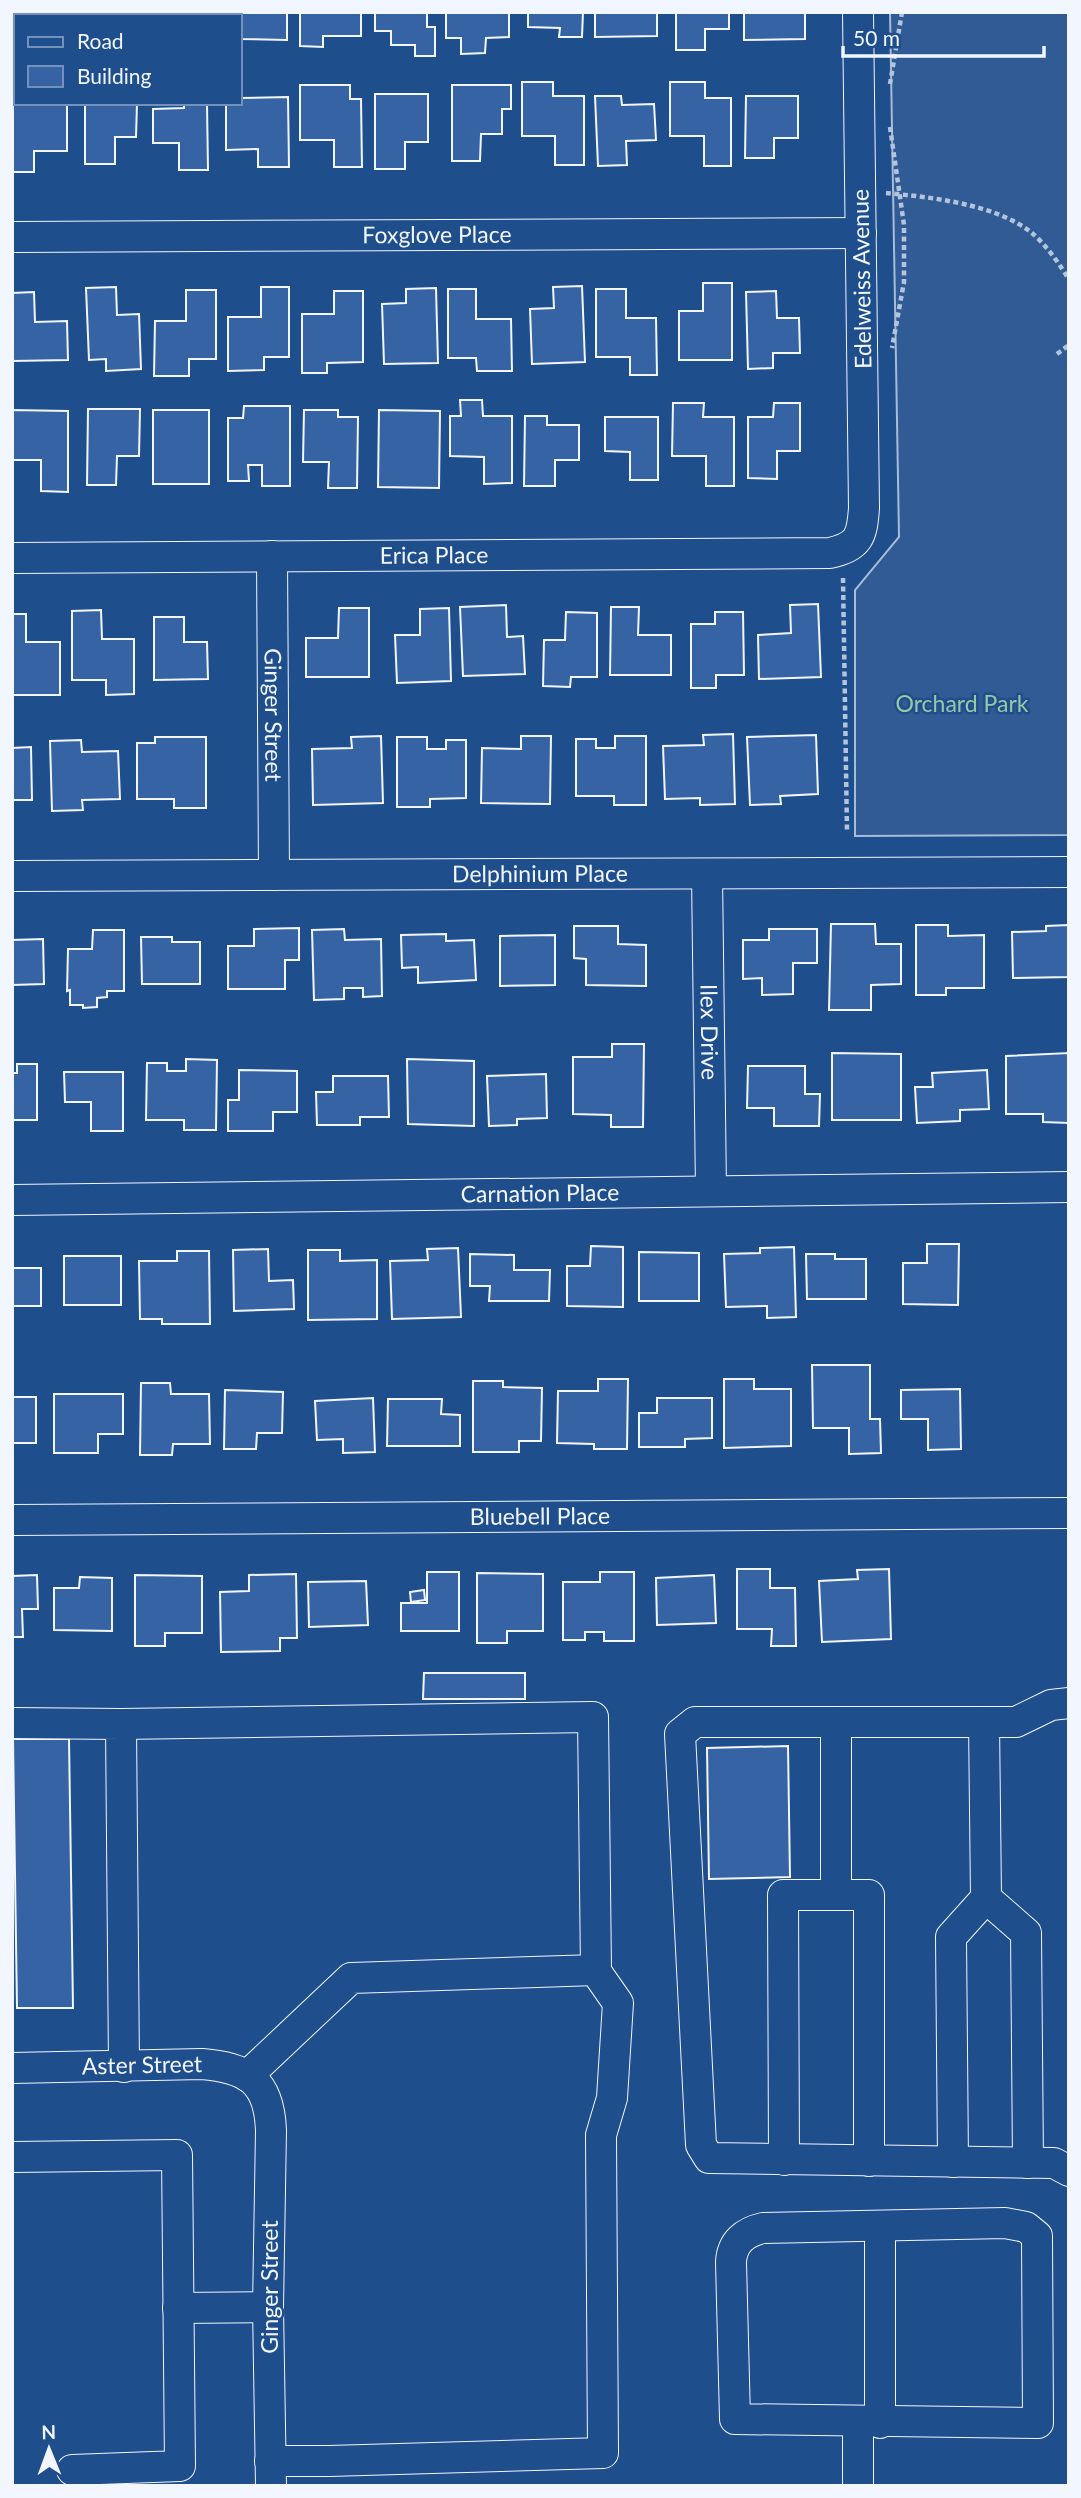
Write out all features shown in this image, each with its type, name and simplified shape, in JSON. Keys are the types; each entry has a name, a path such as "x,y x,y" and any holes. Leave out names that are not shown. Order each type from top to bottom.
{"street":[{"name":"Edelweiss Avenue","path":"854,544 863,530 864,508 858,12"},
{"name":"Foxglove Place","path":"12,237 861,233"},
{"name":"Erica Place","path":"12,558 830,553 845,550 854,544"},
{"name":"Ginger Street","path":"272,556 274,875"},
{"name":"Delphinium Place","path":"12,876 1069,872"},
{"name":"Ilex Drive","path":"707,873 711,1191"},
{"name":"Carnation Place","path":"12,1200 1069,1187"},
{"name":"Bluebell Place","path":"12,1520 1069,1513"},
{"path":"1069,1703 1051,1705 1016,1721 695,1722 680,1734 701,2144 709,2158 1028,2163 1054,2164 1069,2171"},
{"path":"12,1723 121,1724 593,1717 595,1970 618,2003 612,2098 601,2135 603,2454 329,2461 271,2473"},
{"path":"836,1722 836,1894"},
{"path":"953,2162 951,1937 986,1898 984,1722"},
{"path":"121,1724 124,2067"},
{"path":"784,2160 783,1895 836,1894 869,1895 869,2161"},
{"path":"986,1898 1026,1933 1028,2163"},
{"path":"254,2083 351,1978 595,1970"},
{"name":"Aster Street","path":"12,2068 202,2064 229,2067 254,2083"},
{"name":"Ginger Street","path":"254,2083 270,2110 271,2130 268,2307 271,2473"},
{"path":"12,2157 177,2155 180,2466 72,2470"},
{"path":"1005,2223 1017,2223 1033,2231 1037,2236 1038,2423 869,2423 735,2419 732,2251 748,2232 763,2228 1005,2223"},
{"path":"858,2486 869,2423 880,2226"},
{"path":"178,2308 268,2307"}],"path":[{"path":"889,89 902,12"},
{"path":"889,120 899,194"},
{"path":"878,192 971,206 1011,220 1032,233 1069,280"},
{"path":"1057,354 1069,345"}],"shaded area":[{"name":"Orchard Park","path":"890,12 1069,12 1069,835 855,836 855,590 899,537"}],"building":[{"path":"12,12 65,12 14,14 12,38"},
{"path":"85,12 137,12 137,14"},
{"path":"151,12 214,12 214,14"},
{"path":"287,12 287,40 242,39 242,14 226,14"},
{"path":"300,12 361,12 361,36 323,36 323,47 300,46"},
{"path":"375,12 427,12 427,27 435,27 435,56 415,56 415,45 391,45 391,31 375,31"},
{"path":"446,12 509,12 509,37 486,38 485,53 461,54 461,38 446,38"},
{"path":"528,12 583,12 582,37 559,37 560,28 528,27"},
{"path":"595,12 657,12 657,36 595,37"},
{"path":"676,12 729,12 729,29 705,29 705,50 676,50"},
{"path":"744,12 805,12 805,39 744,40"},
{"path":"14,80 14,105 67,105 67,151 34,151 34,172 12,172"},
{"path":"522,82 553,82 553,96 584,96 584,165 555,165 555,136 522,136"},
{"path":"670,82 705,82 705,98 731,98 731,166 704,166 704,136 670,136"},
{"path":"300,85 350,85 350,99 361,99 362,167 334,167 334,140 300,140"},
{"path":"452,85 511,85 511,109 502,109 502,134 481,134 480,161 452,161"},
{"path":"375,94 428,94 428,142 405,142 405,169 375,169"},
{"path":"595,96 621,96 622,105 654,104 656,140 626,141 627,165 598,166"},
{"path":"746,96 798,96 798,138 774,138 774,158 745,158"},
{"path":"288,97 289,167 258,167 258,149 226,150 226,105 242,105 242,98"},
{"path":"85,105 137,105 136,137 115,137 115,164 85,164"},
{"path":"184,105 207,105 208,170 179,170 179,143 153,143 153,109 184,108"},
{"path":"703,283 732,283 732,360 679,360 679,311 703,311"},
{"path":"582,286 585,362 532,364 530,309 554,308 553,287"},
{"path":"116,287 117,315 139,314 141,369 106,371 106,359 89,360 86,288"},
{"path":"261,287 289,287 289,357 264,357 264,370 228,371 228,317 261,317"},
{"path":"436,288 438,363 384,364 382,304 406,303 406,289"},
{"path":"448,289 476,289 476,319 511,319 512,371 477,371 476,358 448,358"},
{"path":"596,289 626,289 626,318 656,318 657,375 630,375 630,357 596,357"},
{"path":"186,290 216,290 216,359 189,359 189,376 154,376 155,321 186,321"},
{"path":"334,291 363,291 363,362 327,363 327,373 302,373 302,314 334,314"},
{"path":"776,291 777,318 799,318 800,353 773,353 773,368 748,369 746,292"},
{"path":"34,292 35,322 67,321 68,360 12,361 12,293"},
{"path":"460,400 482,400 483,416 512,416 512,483 484,484 484,457 450,456 450,416 461,416"},
{"path":"673,403 704,403 703,417 734,417 734,486 706,486 706,456 672,456"},
{"path":"774,403 800,403 800,451 777,451 777,479 748,478 748,417 773,417"},
{"path":"244,406 290,406 290,486 262,486 262,465 248,465 249,481 228,481 228,418 243,418"},
{"path":"88,409 140,409 139,456 117,456 116,485 87,485"},
{"path":"12,410 68,411 68,492 41,491 41,460 12,460"},
{"path":"153,410 209,410 209,484 153,484"},
{"path":"304,410 338,410 338,417 358,417 357,488 328,488 329,462 303,462"},
{"path":"379,410 440,411 439,488 378,487"},
{"path":"525,416 547,416 547,425 579,425 579,460 555,460 555,486 524,486"},
{"path":"605,417 658,417 658,480 630,480 630,452 605,451"},
{"path":"818,604 821,677 759,679 758,635 791,633 790,605"},
{"path":"506,605 507,637 523,636 525,674 463,676 460,607"},
{"path":"611,607 639,607 638,635 671,635 671,675 610,675"},
{"path":"339,608 369,608 369,677 306,677 306,638 338,638"},
{"path":"449,608 451,681 397,683 395,635 420,635 420,609"},
{"path":"101,610 102,639 134,639 134,694 106,695 106,680 72,680 72,611"},
{"path":"566,612 597,613 597,677 571,677 570,687 543,686 544,640 565,640"},
{"path":"715,612 743,612 744,675 716,675 716,688 691,688 691,624 715,624"},
{"path":"12,614 26,614 26,642 60,642 60,695 12,695"},
{"path":"154,617 184,617 184,642 207,642 208,679 154,680"},
{"path":"733,734 735,804 700,805 700,798 665,799 663,746 704,745 703,735"},
{"path":"816,735 818,794 780,796 781,804 750,805 747,737"},
{"path":"381,736 383,803 313,805 312,749 352,748 351,737"},
{"path":"521,736 551,736 550,804 481,803 482,748 521,749"},
{"path":"615,736 646,736 646,805 614,805 614,796 576,796 576,739 596,739 596,748 615,748"},
{"path":"155,737 206,737 206,808 174,808 174,799 137,799 137,743 155,743"},
{"path":"397,737 427,737 427,749 446,749 446,740 466,740 466,798 430,799 430,807 397,807"},
{"path":"81,740 82,752 118,751 120,799 82,800 83,810 52,811 50,741"},
{"path":"31,747 32,800 12,800 12,748"},
{"path":"831,924 875,924 876,944 901,944 901,984 871,985 871,1010 829,1010"},
{"path":"916,925 948,925 948,936 984,935 984,988 946,988 946,995 916,995"},
{"path":"1068,925 1069,977 1013,978 1012,932 1046,931 1046,926"},
{"path":"574,926 618,926 618,944 646,945 646,986 586,985 586,959 574,958"},
{"path":"299,928 299,960 285,960 285,989 228,989 228,946 254,946 254,929"},
{"path":"344,929 345,940 381,939 382,996 363,997 363,988 344,988 344,999 314,1000 312,930"},
{"path":"769,929 817,929 817,963 793,963 793,994 762,995 762,978 743,979 743,940 769,940"},
{"path":"93,930 124,930 124,991 107,991 107,997 97,998 97,1007 83,1008 83,1005 70,1005 70,990 67,991 68,949 92,949"},
{"path":"446,934 446,941 474,940 476,980 418,983 418,967 402,968 401,935"},
{"path":"555,935 555,985 500,986 500,936"},
{"path":"141,937 172,937 172,942 200,942 200,984 142,984"},
{"path":"43,939 44,984 12,985 12,940"},
{"path":"612,1044 644,1044 643,1127 611,1127 611,1115 573,1114 573,1057 612,1057"},
{"path":"832,1053 901,1054 901,1120 832,1120"},
{"path":"1069,1053 1069,1123 1043,1122 1043,1114 1006,1114 1006,1056"},
{"path":"186,1059 217,1060 216,1130 184,1130 184,1120 146,1120 147,1063 167,1063 167,1071 186,1071"},
{"path":"407,1059 474,1061 474,1126 408,1124"},
{"path":"17,1064 37,1064 37,1120 12,1120 12,1073 17,1073"},
{"path":"748,1066 805,1066 805,1094 820,1094 819,1126 774,1126 774,1108 747,1108"},
{"path":"239,1070 297,1071 297,1112 273,1112 273,1131 228,1131 228,1100 239,1100"},
{"path":"987,1070 989,1109 960,1110 960,1121 917,1123 915,1087 933,1087 932,1073"},
{"path":"64,1072 123,1072 123,1131 91,1131 91,1102 65,1102"},
{"path":"546,1074 547,1118 517,1119 517,1125 489,1126 487,1076"},
{"path":"333,1076 388,1076 389,1117 360,1117 360,1125 317,1125 316,1092 333,1092"},
{"path":"927,1244 959,1244 958,1305 903,1304 903,1263 927,1263"},
{"path":"591,1246 623,1247 623,1307 567,1306 567,1266 590,1266"},
{"path":"794,1247 796,1317 767,1318 767,1306 726,1307 724,1254 760,1253 760,1248"},
{"path":"458,1248 461,1317 392,1319 390,1261 428,1260 427,1249"},
{"path":"268,1249 269,1281 293,1280 294,1309 234,1311 233,1250"},
{"path":"308,1250 340,1250 340,1261 377,1260 377,1319 308,1320"},
{"path":"177,1251 209,1251 210,1324 162,1324 162,1319 140,1319 139,1261 177,1261"},
{"path":"639,1252 699,1253 699,1301 639,1301"},
{"path":"470,1254 514,1255 514,1270 550,1270 549,1301 489,1301 490,1286 470,1286"},
{"path":"806,1254 835,1254 835,1259 866,1259 866,1299 807,1299"},
{"path":"64,1256 121,1256 121,1305 64,1305"},
{"path":"12,1258 13,1268 41,1268 41,1306 12,1306"},
{"path":"812,1365 870,1365 870,1419 880,1419 881,1453 849,1454 849,1428 813,1428"},
{"path":"598,1379 628,1379 627,1449 594,1449 594,1444 557,1443 558,1391 598,1391"},
{"path":"724,1379 754,1379 754,1389 791,1389 791,1446 724,1448"},
{"path":"473,1381 503,1381 503,1387 542,1388 541,1441 519,1441 519,1452 473,1452"},
{"path":"141,1383 170,1383 171,1394 209,1394 210,1444 173,1444 172,1455 140,1455"},
{"path":"960,1389 961,1449 928,1450 928,1419 901,1419 901,1390"},
{"path":"225,1390 283,1392 282,1433 257,1433 256,1449 224,1449"},
{"path":"54,1394 123,1394 123,1434 98,1434 98,1453 54,1453"},
{"path":"12,1397 36,1397 36,1443 12,1443"},
{"path":"373,1398 375,1452 343,1453 343,1439 317,1440 315,1401"},
{"path":"657,1398 712,1398 712,1438 685,1439 685,1447 639,1447 639,1413 657,1413"},
{"path":"388,1399 442,1399 441,1414 460,1415 460,1446 387,1446"},
{"path":"737,1569 770,1569 770,1588 795,1588 796,1646 771,1646 772,1629 737,1629"},
{"path":"889,1569 891,1639 822,1642 819,1581 858,1579 857,1570"},
{"path":"427,1572 459,1572 459,1631 401,1631 401,1603 427,1603"},
{"path":"600,1572 634,1572 634,1641 604,1641 604,1632 585,1632 585,1640 563,1640 563,1582 600,1582"},
{"path":"477,1573 543,1574 543,1631 507,1631 507,1643 477,1643"},
{"path":"296,1574 297,1638 280,1638 280,1651 221,1652 220,1592 249,1591 249,1575"},
{"path":"37,1575 38,1609 22,1609 23,1637 12,1637 12,1576"},
{"path":"135,1575 202,1576 202,1633 165,1633 165,1646 135,1646"},
{"path":"714,1575 716,1623 657,1625 656,1578"},
{"path":"80,1577 112,1578 112,1631 54,1630 54,1588 79,1588"},
{"path":"366,1581 368,1625 309,1627 308,1582"},
{"path":"424,1590 425,1600 411,1602 410,1592"},
{"path":"424,1673 525,1673 525,1699 423,1699"},
{"path":"13,1739 69,1739 73,2008 17,2008"},
{"path":"788,1746 790,1877 709,1879 707,1748"}]}
